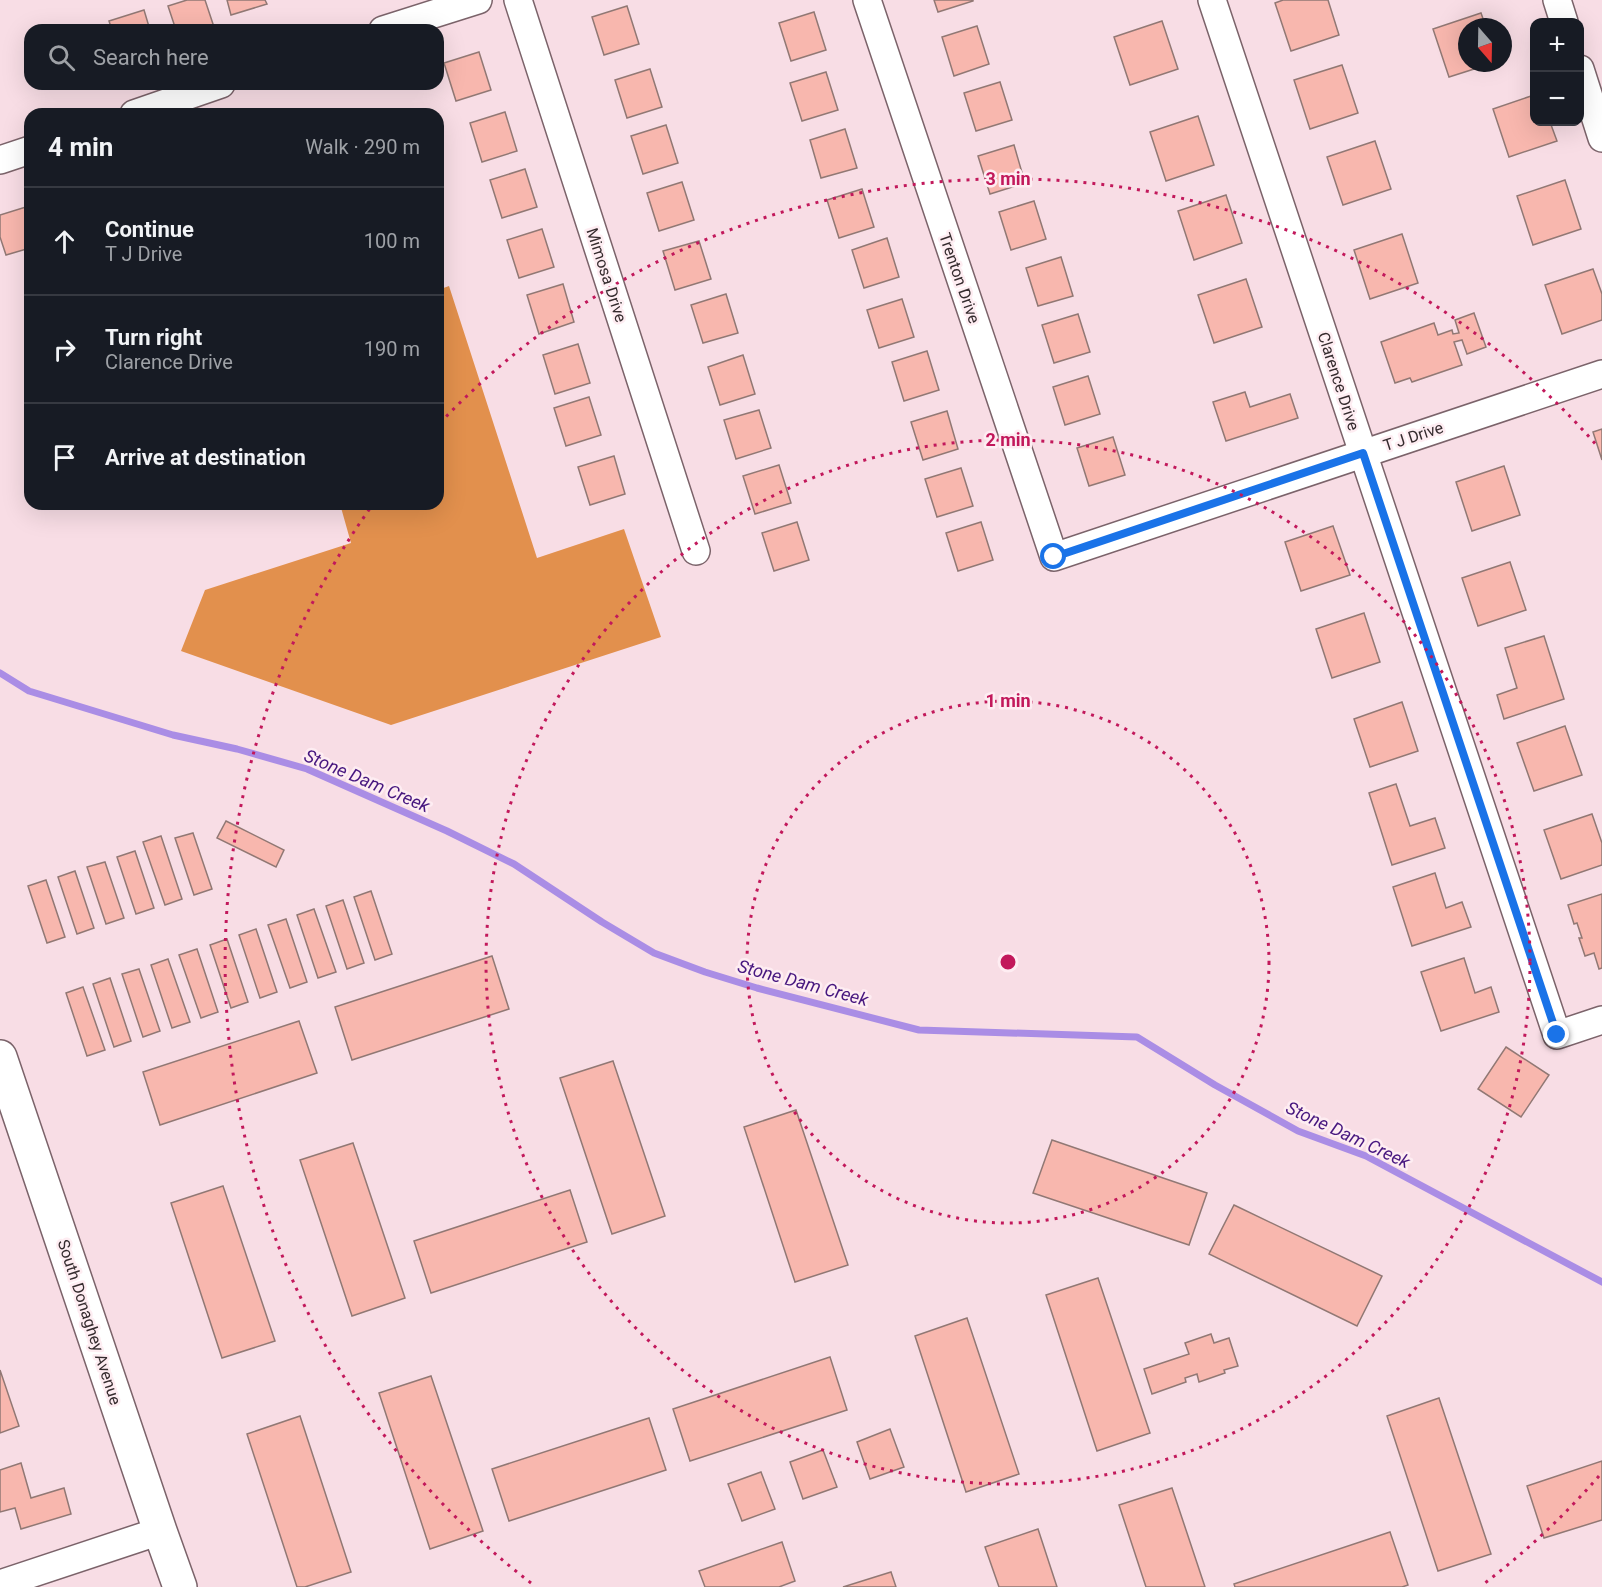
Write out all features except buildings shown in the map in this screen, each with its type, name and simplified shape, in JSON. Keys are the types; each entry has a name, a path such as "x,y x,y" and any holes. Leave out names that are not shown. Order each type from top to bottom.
{"street":[{"path":"402,24 478,0"},
{"name":"Mimosa Drive","path":"518,0 696,551"},
{"name":"Trenton Drive","path":"867,0 1054,557"},
{"name":"Clarence Drive","path":"1212,0 1557,1035 1602,1020"},
{"path":"1557,0 1563,18"},
{"path":"1581,72 1602,138"},
{"path":"151,108 204,90"},
{"path":"0,160 24,152"},
{"name":"T J Drive","path":"1054,557 1602,374"},
{"name":"South Donaghey Avenue","path":"0,1057 180,1587"},
{"path":"0,1584 160,1531"}],"shaded area":[{"path":"449,286 537,558 624,529 661,637 391,725 181,651 205,590 351,543 342,510 444,510 444,288"}],"waterway":[{"name":"Stone Dam Creek","path":"0,673 29,691 173,735 237,749 307,769 447,831 514,864 654,953 705,972 757,988 919,1030 1137,1037 1215,1085 1298,1131 1366,1156 1602,1282"}],"route":[{"path":"1054,557 1363,453 1557,1035"}]}
